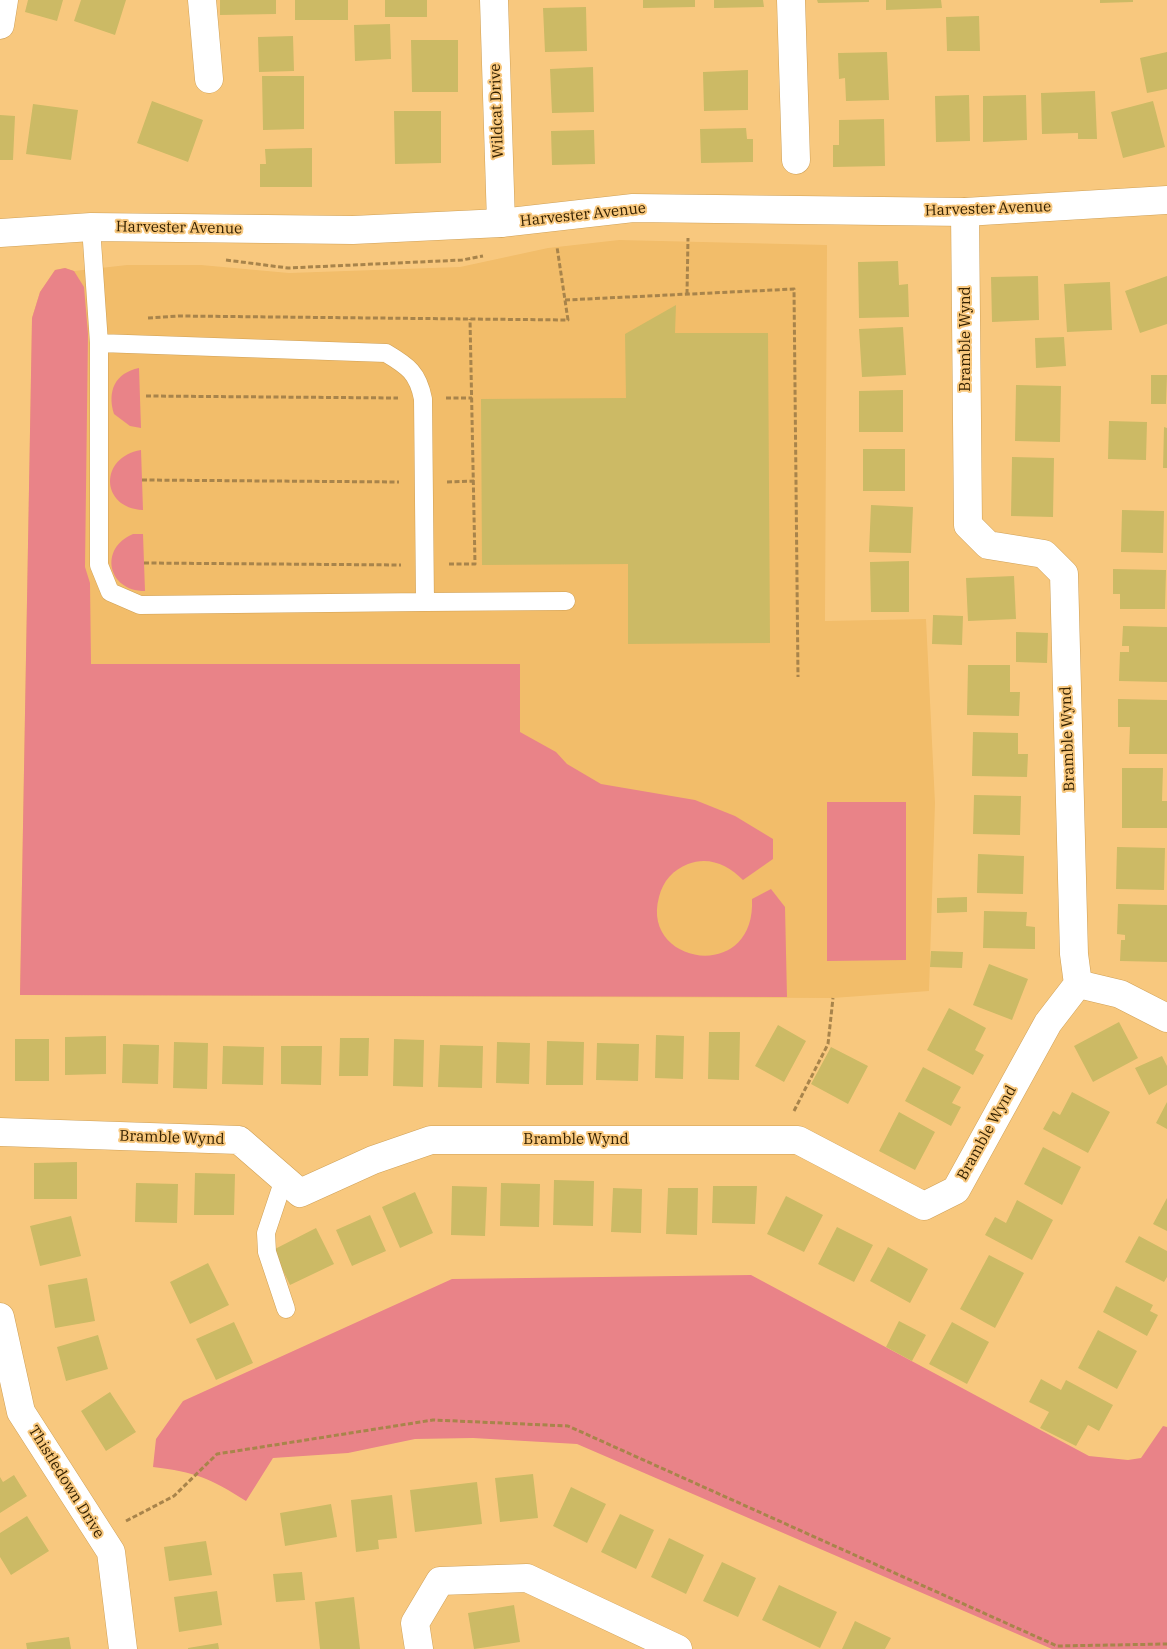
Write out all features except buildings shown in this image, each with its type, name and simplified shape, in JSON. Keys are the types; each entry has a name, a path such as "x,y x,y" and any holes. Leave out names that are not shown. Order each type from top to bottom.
{"street":[{"path":"0,24 4,0"},
{"path":"202,0 209,79"},
{"name":"Wildcat Drive","path":"494,0 500,223"},
{"path":"791,0 796,160"},
{"name":"Harvester Avenue","path":"0,233 91,226 353,230 500,223 633,208 965,212 1167,200"},
{"name":"Bramble Wynd","path":"0,1132 239,1140 300,1193 373,1160 431,1140 798,1140 924,1206 956,1190 1048,1023 1078,984 1074,954 1064,574 1044,554 988,545 968,525 965,212"},
{"path":"1078,984 1120,994 1167,1018"},
{"name":"Thistledown Drive","path":"0,1317 21,1412 111,1552 123,1649"},
{"path":"419,1649 415,1624 440,1580 527,1578 678,1649"}],"lane":[{"path":"91,226 99,343 99,565 110,592 140,604 566,601"},
{"path":"99,343 386,354 406,365 420,382 423,398 426,602"},
{"path":"284,1179 266,1233 267,1252 286,1309"}],"path":[{"path":"687,294 688,235"},
{"path":"141,318 189,316 568,320 556,241"},
{"path":"224,260 288,268 462,260 490,254"},
{"path":"565,300 794,289 798,678"},
{"path":"144,563 475,564 470,318"},
{"path":"146,396 472,398"},
{"path":"142,480 474,481"},
{"path":"779,1139 828,1044 832,998"},
{"path":"99,1534 174,1496 217,1454 433,1420 568,1426 1057,1646 1167,1644"}],"shaded area":[{"path":"619,240 827,245 825,621 926,619 935,803 929,991 833,998 20,995 32,318 40,292 55,270 65,268 74,271 127,265 201,265 289,273 460,267 548,248"},
{"path":"65,268 74,271 84,287 88,334 85,567 90,583 91,664 520,664 520,732 556,752 567,764 601,784 695,800 735,816 773,839 773,859 743,880 731,870 718,863 696,862 678,869 669,877 661,891 658,920 666,938 681,950 700,955 719,954 736,944 748,926 752,899 771,889 785,907 787,997 20,995 32,318 40,292 55,270"},
{"path":"139,368 141,428 130,426 114,414 112,406 115,384 124,374"},
{"path":"141,450 143,510 129,507 119,501 112,492 110,482 112,472 118,462 127,455"},
{"path":"133,534 143,534 145,591 132,589 122,584 112,568 112,558 115,549 122,540"},
{"path":"827,802 906,802 906,960 827,961"},
{"path":"751,1275 1089,1456 1128,1460 1141,1458 1163,1426 1167,1427 1167,1649 1052,1649 577,1444 473,1438 415,1439 348,1453 273,1458 246,1501 202,1477 153,1467 156,1439 183,1401 452,1279"}]}
